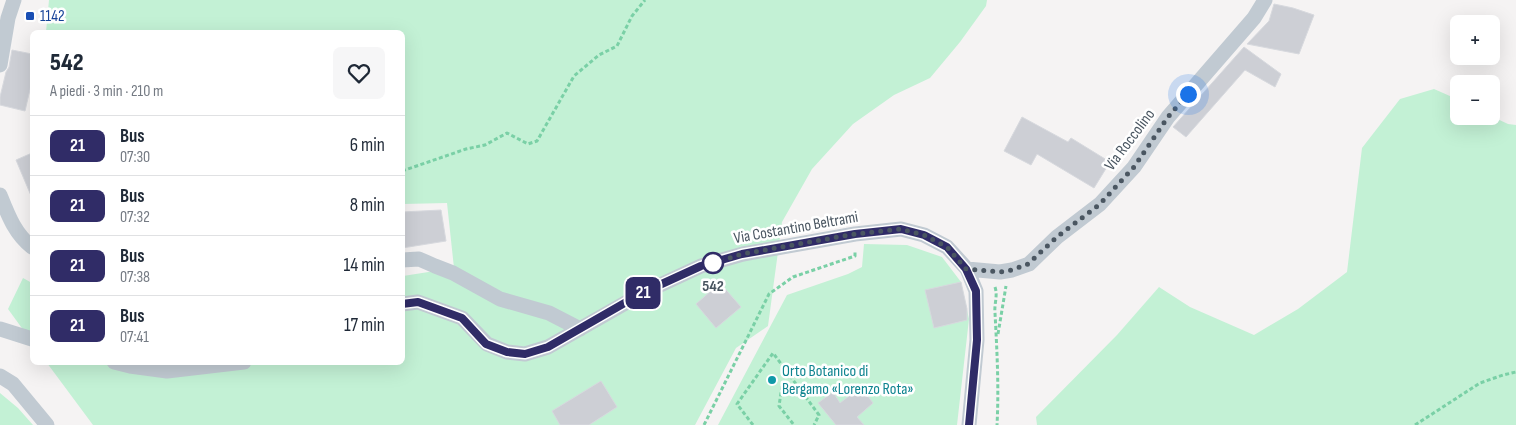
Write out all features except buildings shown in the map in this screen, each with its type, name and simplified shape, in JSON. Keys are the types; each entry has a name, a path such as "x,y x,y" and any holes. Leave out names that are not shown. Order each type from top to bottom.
{"street":[{"path":"0,65 8,18 14,0"},
{"name":"Via Roccolino","path":"966,269 1000,272 1028,264 1057,237 1100,204 1128,173 1168,117 1254,18 1265,0"},
{"path":"0,195 10,220 23,240 30,245"},
{"name":"Via Costantino Beltrami","path":"405,304 418,302 462,318 486,344 507,352 525,354 548,347 642,293 701,266 742,254 855,234 901,229 924,235 947,247 966,269 976,291 977,340 969,425"},
{"path":"405,260 418,259 453,273 500,299 550,313 580,329"},
{"path":"0,329 30,338"},
{"path":"126,365 167,370 215,365"},
{"path":"0,376 13,384 46,425"}],"path":[{"path":"405,170 466,149 485,145 507,133 528,144 537,141 574,76 599,55 617,46 632,16 645,0"},
{"path":"704,425 769,294 793,277 855,256 855,234"},
{"path":"997,339 1006,287 1014,276 1028,264"},
{"path":"753,425 737,404 773,353 819,415 814,425"},
{"path":"1415,425 1480,383 1516,372"},
{"path":"782,386 779,406 794,425"}],"green space":[{"path":"49,0 987,0 986,6 960,42 930,78 894,95 853,124 812,169 782,222 768,326 736,348 695,425 93,425 48,365 405,365 405,276 454,268 447,203 405,204 405,30 46,30"},
{"path":"1434,89 1450,96 1450,125 1500,125 1500,120 1516,125 1516,425 1037,425 1036,417 1117,335 1159,287 1190,307 1254,335 1298,309 1347,272 1362,148 1400,99"},
{"path":"864,244 907,245 942,257 961,282 969,319 957,425 718,425 787,295 848,274 862,267"},
{"path":"23,278 30,282 30,339 8,309"},
{"path":"0,393 18,408 33,425 0,425"}],"bus line":[{"name":"21","path":"405,304 418,302 462,318 486,344 507,352 525,354 548,347 642,293 701,266 742,254 855,234 901,229 924,235 947,247 966,269 976,291 977,340 969,425"}],"place":[{"name":"1142","path":"30,16"},
{"name":"542","path":"713,263"},
{"name":"Orto Botanico di Bergamo «Lorenzo Rota»","path":"772,380"}],"route":[{"path":"713,263 742,254 855,234 901,229 924,235 947,247 966,269 1000,272 1020,268 1028,264 1057,237 1100,204 1134,167 1168,117 1188,94"}]}
